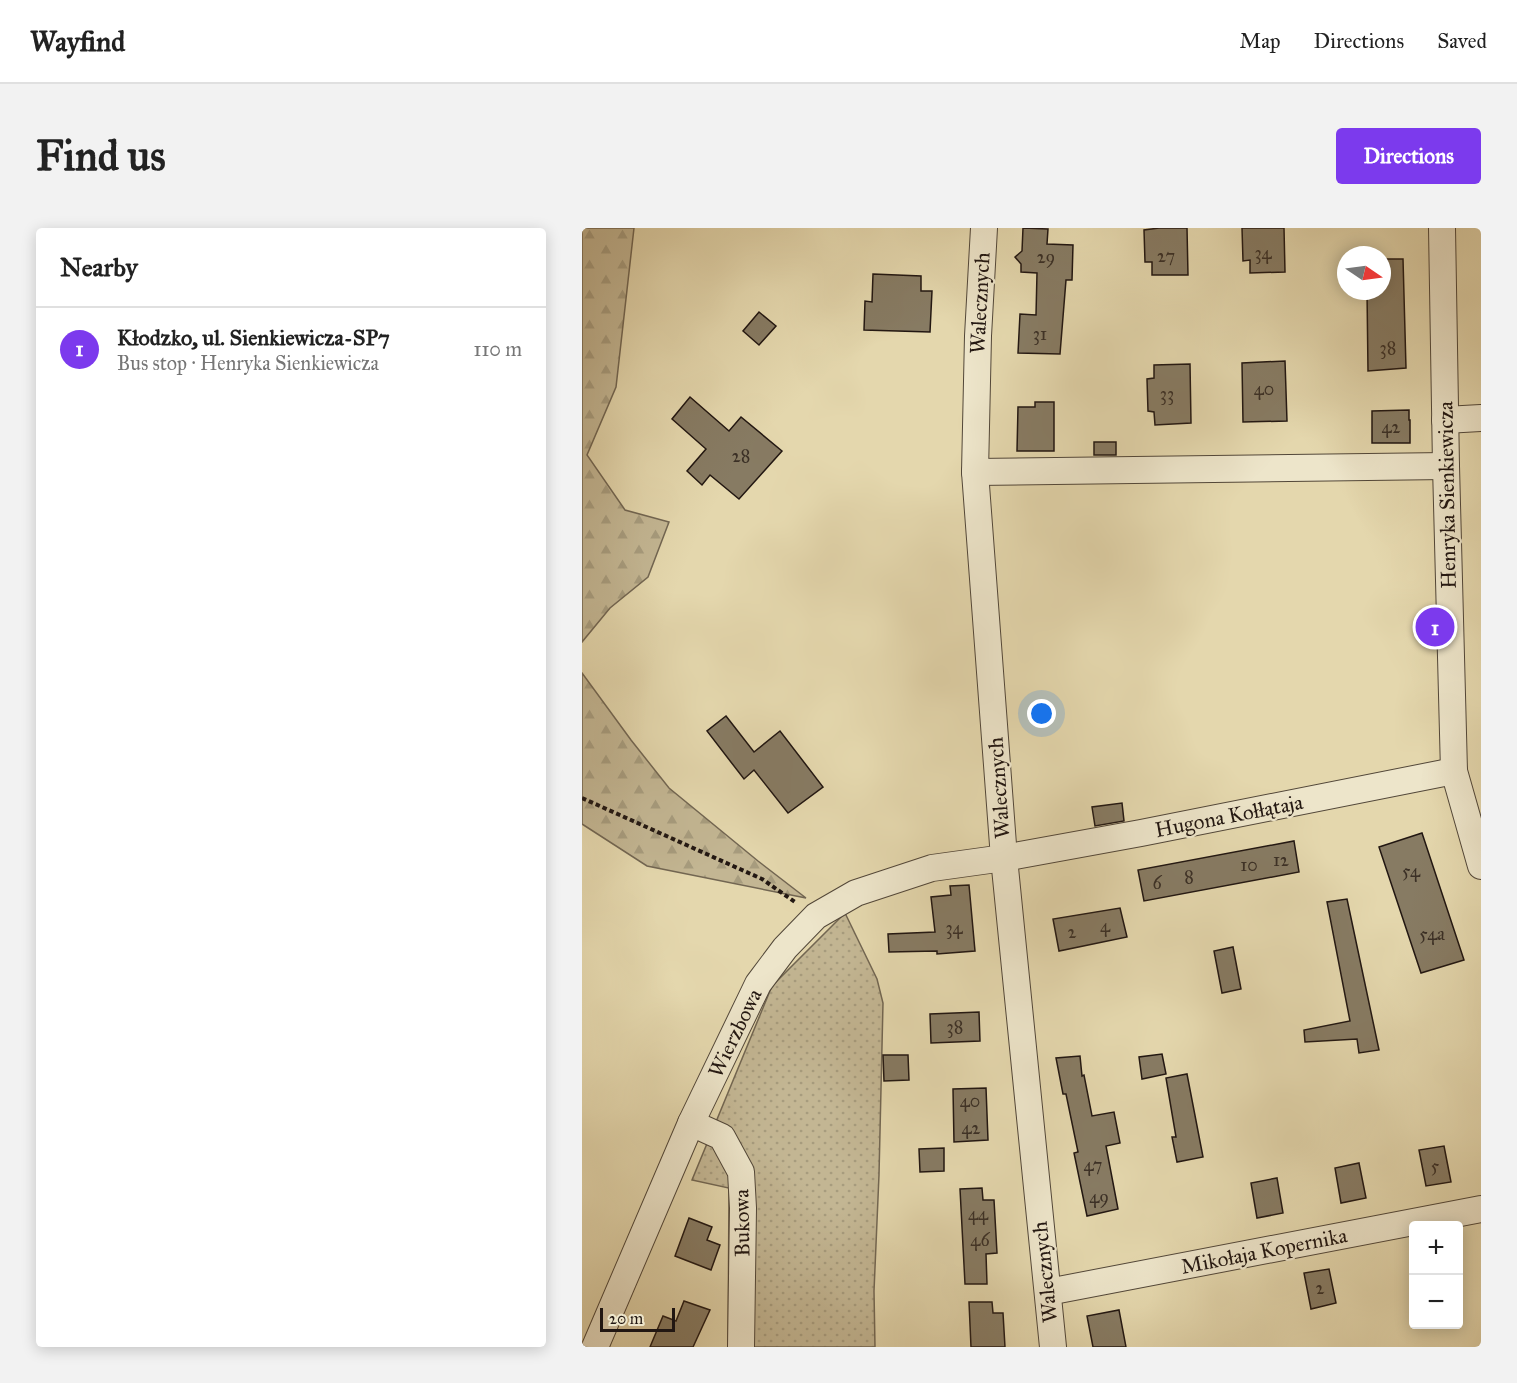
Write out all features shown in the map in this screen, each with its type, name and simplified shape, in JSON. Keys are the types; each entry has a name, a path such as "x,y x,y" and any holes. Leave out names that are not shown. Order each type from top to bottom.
{"street":[{"name":"Walecznych","path":"984,228 978,336 975,472 1004,858 1053,1347"},
{"name":"Henryka Sienkiewicza","path":"1442,228 1454,771 1481,866"},
{"path":"1445,420 1481,418"},
{"path":"975,472 1446,466"},
{"name":"Hugona Kołłątaja","path":"1004,858 1454,771"},
{"name":"Wierzbowa","path":"592,1344 758,984 785,948 816,916 856,893 932,868 1004,858"},
{"name":"Bukowa","path":"692,1123 722,1137 741,1172 743,1208 741,1347"},
{"name":"Mikołaja Kopernika","path":"1048,1292 1481,1209"}],"path":[{"path":"582,798 762,879 816,916"}],"green space":[{"path":"582,228 634,228 616,387 587,455 625,510 669,522 648,577 610,608 582,642"},
{"path":"582,673 669,788 806,898 647,866 582,824"},
{"path":"845,913 877,979 883,1003 874,1291 875,1347 728,1347 729,1188 692,1180 772,986"}],"building":[{"path":"1023,228 1048,229 1047,244 1073,245 1072,280 1066,280 1060,354 1018,353 1020,314 1036,315 1037,273 1021,272 1021,264 1015,257 1022,251"},
{"path":"1187,228 1188,275 1152,275 1152,262 1145,262 1144,230"},
{"path":"1242,228 1284,228 1285,272 1250,273 1250,260 1243,261"},
{"path":"1391,259 1403,259 1406,368 1368,371 1367,300 1391,300"},
{"path":"873,274 921,276 921,291 932,291 930,332 864,330 865,301 872,302"},
{"path":"759,312 776,326 759,345 743,331"},
{"path":"1285,361 1287,421 1243,422 1242,363"},
{"path":"1190,364 1191,423 1155,425 1154,412 1148,411 1147,379 1154,378 1154,365"},
{"path":"690,397 729,431 741,417 782,451 739,499 710,475 702,485 687,471 706,449 672,419"},
{"path":"1035,402 1054,402 1054,451 1017,451 1018,407 1035,407"},
{"path":"1409,410 1410,443 1372,443 1372,411"},
{"path":"1094,442 1116,442 1116,455 1094,455"},
{"path":"726,716 754,752 780,731 823,787 788,813 754,770 744,779 707,731"},
{"path":"1122,803 1124,821 1095,826 1092,807"},
{"path":"1422,833 1464,960 1421,973 1379,847"},
{"path":"1294,841 1299,872 1144,901 1138,870"},
{"path":"969,885 975,951 937,954 937,951 889,952 888,934 935,932 931,897 951,895 950,886"},
{"path":"1347,899 1379,1050 1359,1053 1357,1039 1305,1042 1304,1030 1350,1021 1327,902"},
{"path":"1120,908 1127,937 1059,951 1053,919"},
{"path":"1233,947 1241,989 1222,993 1214,951"},
{"path":"979,1012 980,1041 931,1043 930,1014"},
{"path":"1162,1054 1166,1074 1142,1079 1139,1057"},
{"path":"883,1055 908,1055 909,1080 884,1081"},
{"path":"1080,1056 1082,1076 1084,1075 1092,1116 1114,1112 1120,1143 1106,1146 1118,1209 1087,1216 1074,1153 1078,1152 1056,1058"},
{"path":"1187,1074 1203,1157 1177,1162 1172,1137 1176,1137 1166,1078"},
{"path":"986,1088 988,1140 954,1142 953,1089"},
{"path":"1444,1146 1451,1182 1426,1186 1419,1150"},
{"path":"944,1148 944,1171 920,1172 919,1149"},
{"path":"1359,1163 1366,1198 1341,1203 1335,1168"},
{"path":"1277,1178 1283,1213 1257,1218 1251,1183"},
{"path":"982,1188 983,1200 994,1200 997,1253 986,1254 987,1284 965,1284 960,1189"},
{"path":"689,1218 712,1227 707,1240 720,1245 711,1270 675,1256"},
{"path":"1329,1269 1336,1303 1311,1309 1304,1273"},
{"path":"684,1301 710,1310 693,1347 650,1347 663,1316 676,1321"},
{"path":"969,1302 992,1302 993,1313 1003,1313 1005,1347 971,1347"},
{"path":"1119,1310 1126,1347 1093,1347 1087,1316"}],"place":[{"name":"Kłodzko, ul. Sienkiewicza-SP7","path":"1435,627"}]}
